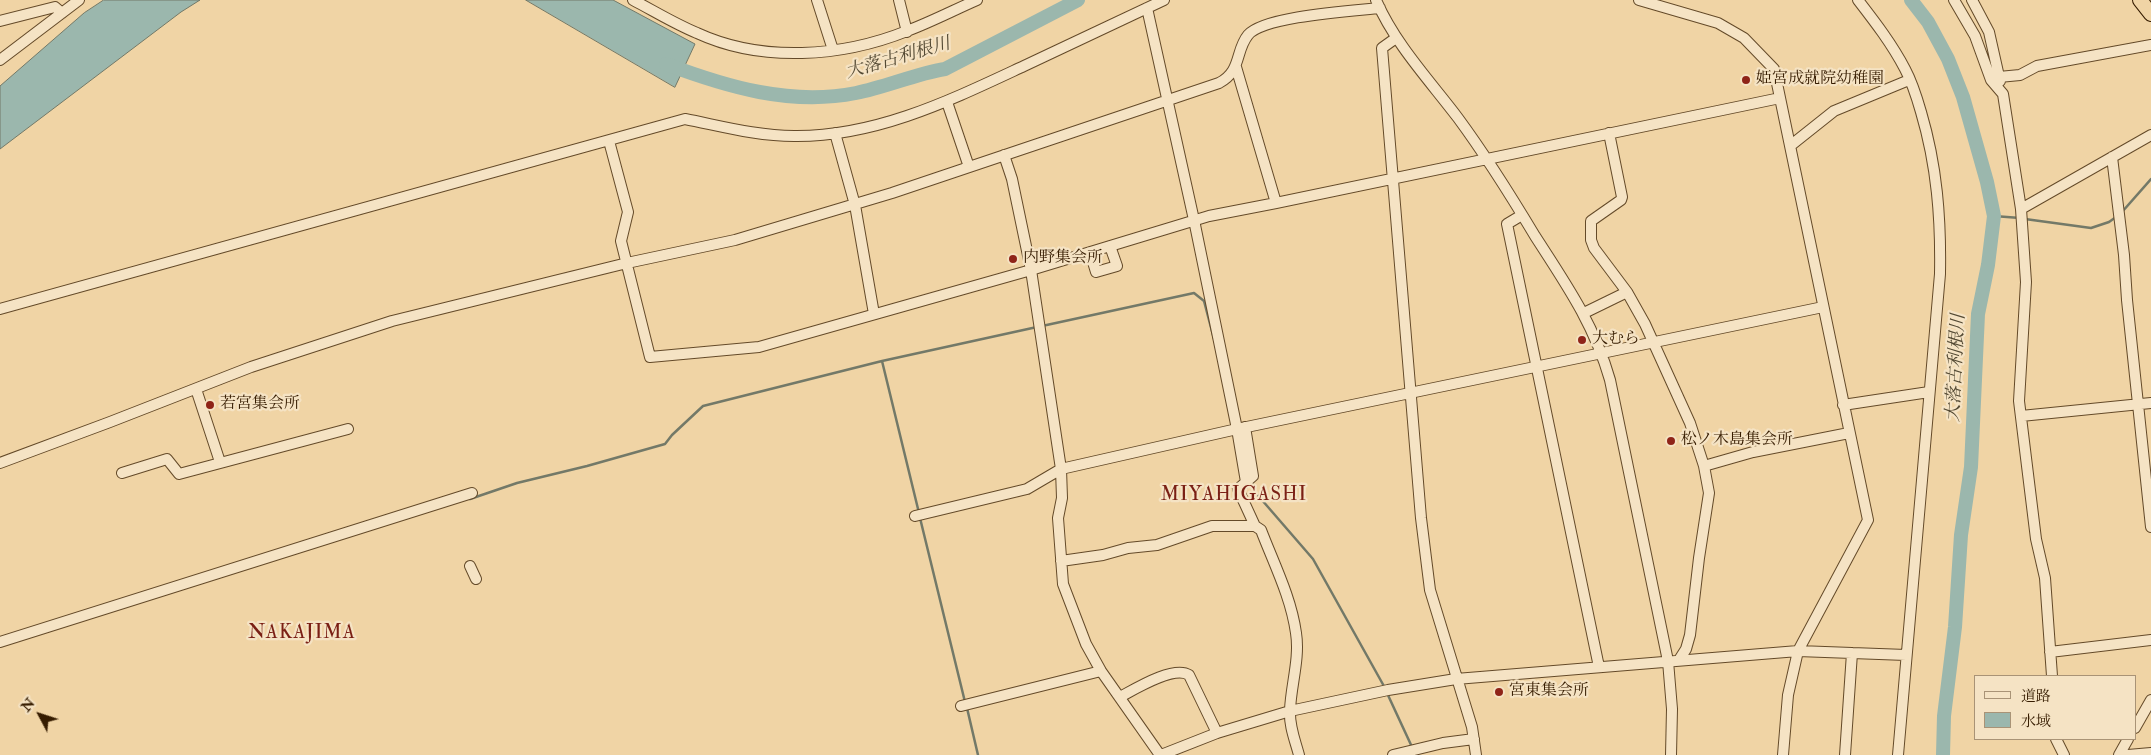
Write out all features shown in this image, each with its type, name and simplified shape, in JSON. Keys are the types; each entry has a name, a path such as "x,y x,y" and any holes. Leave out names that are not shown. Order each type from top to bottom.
{"highway":[{"path":"2140,0 2151,14"}],"street":[{"path":"0,60 79,0"},
{"path":"633,0 697,34 742,48 768,53 833,50 875,41 907,32 977,0"},
{"path":"817,0 833,50"},
{"path":"899,0 907,32"},
{"path":"0,309 685,119 765,134 794,136 835,133 890,122 946,102 1164,0"},
{"path":"1640,0 1718,23 1744,38 1774,68 1868,520 1798,650 1788,695 1783,755"},
{"path":"1858,0 1884,34 1909,80 1927,133 1936,173 1941,230 1940,274 1898,755"},
{"path":"1954,0 1975,36 1991,80 2003,94"},
{"path":"1972,0 1989,32 2003,94 2021,209 2026,282 2019,380 2036,539 2045,578 2052,675"},
{"path":"0,463 251,367 392,321 627,263 735,240 855,205 1219,82 1228,78 1236,66 1244,41 1257,27 1379,3 1396,38 1486,158 1584,313 1602,353 1610,380 1668,660 1672,709 1671,755"},
{"path":"0,21 56,7 62,13"},
{"path":"1147,8 1253,476 1238,489 1255,526 1261,530 1288,599 1296,632 1297,647 1290,711 1291,729 1300,755"},
{"path":"1396,38 1382,48 1420,500 1430,590 1474,739 1476,755"},
{"path":"1999,76 2020,75 2037,66 2151,45"},
{"path":"1236,66 1276,204"},
{"path":"1790,146 1834,111 1909,80"},
{"path":"609,141 628,212 621,242 650,357 759,347 1031,270 1209,216 1276,204 1486,158 1780,98"},
{"path":"946,102 969,166"},
{"path":"835,133 855,205 874,314"},
{"path":"1609,133 1622,197 1621,200 1591,221 1592,240 1596,253 1627,292 1645,324 1690,423 1704,466 1709,493 1698,558 1690,635 1686,649 1679,660"},
{"path":"2021,209 2151,134"},
{"path":"1004,155 1012,180 1031,270 1061,469 1062,498 1058,518 1063,584 1086,644 1101,671 1161,755 1217,733 1290,711 1456,679 1798,650 1906,655"},
{"path":"2112,157 2124,255 2137,404 2151,527"},
{"path":"1522,215 1508,224 1599,667"},
{"path":"1090,252 1096,272 1117,266 1110,246"},
{"path":"1584,313 1627,292"},
{"path":"915,516 1027,489 1061,469 1241,428 1823,307"},
{"path":"196,389 220,462"},
{"path":"1843,405 1929,392"},
{"path":"2022,416 2151,403"},
{"path":"122,473 167,459 179,474 348,429"},
{"path":"1704,466 1752,452 1849,433"},
{"path":"0,642 472,493"},
{"path":"1061,561 1103,555 1128,548 1157,545 1212,526 1255,526"},
{"path":"470,566 476,579"},
{"path":"2050,652 2151,640"},
{"path":"1845,755 1852,653"},
{"path":"961,706 1101,671"},
{"path":"1120,697 1169,674 1186,673 1189,675 1217,733"},
{"path":"2136,726 2151,700"},
{"path":"1393,755 1443,743 1474,739"},
{"path":"2056,740 2064,755"},
{"path":"2119,755 2127,740"},
{"path":"2128,755 2151,753"}],"water":[{"path":"104,0 200,0 181,12 0,149 0,86 84,13"},
{"path":"526,0 613,0 695,44 675,87"}],"waterway":[{"name":"大落古利根川","path":"666,64 736,87 783,96 832,96 856,93 945,69 1078,0"},
{"name":"大落古利根川","path":"1911,0 1928,22 1948,59 1963,97 1987,182 1994,216 1988,265 1978,314 1971,467 1961,535 1955,627 1944,716 1943,755"},
{"path":"2122,212 2151,179"},
{"path":"1994,216 2020,218"},
{"path":"2025,219 2091,228 2109,222 2116,217"},
{"path":"1042,326 1194,293 1204,301 1214,339"},
{"path":"470,499 517,483 665,444 703,406 882,361 1037,327"},
{"path":"882,361 919,513"},
{"path":"1252,482 1255,492 1313,559 1385,688"},
{"path":"920,518 965,702"},
{"path":"1387,693 1412,747"},
{"path":"967,708 978,755"}],"place":[{"name":"姫宮成就院幼稚園","path":"1746,80"},
{"name":"内野集会所","path":"1013,259"},
{"name":"大むら","path":"1582,340"},
{"name":"若宮集会所","path":"210,405"},
{"name":"松ノ木島集会所","path":"1671,441"},
{"name":"宮東集会所","path":"1499,692"}],"district":[{"name":"MIYAHIGASHI","path":"1234,496"},
{"name":"NAKAJIMA","path":"302,634"}]}
